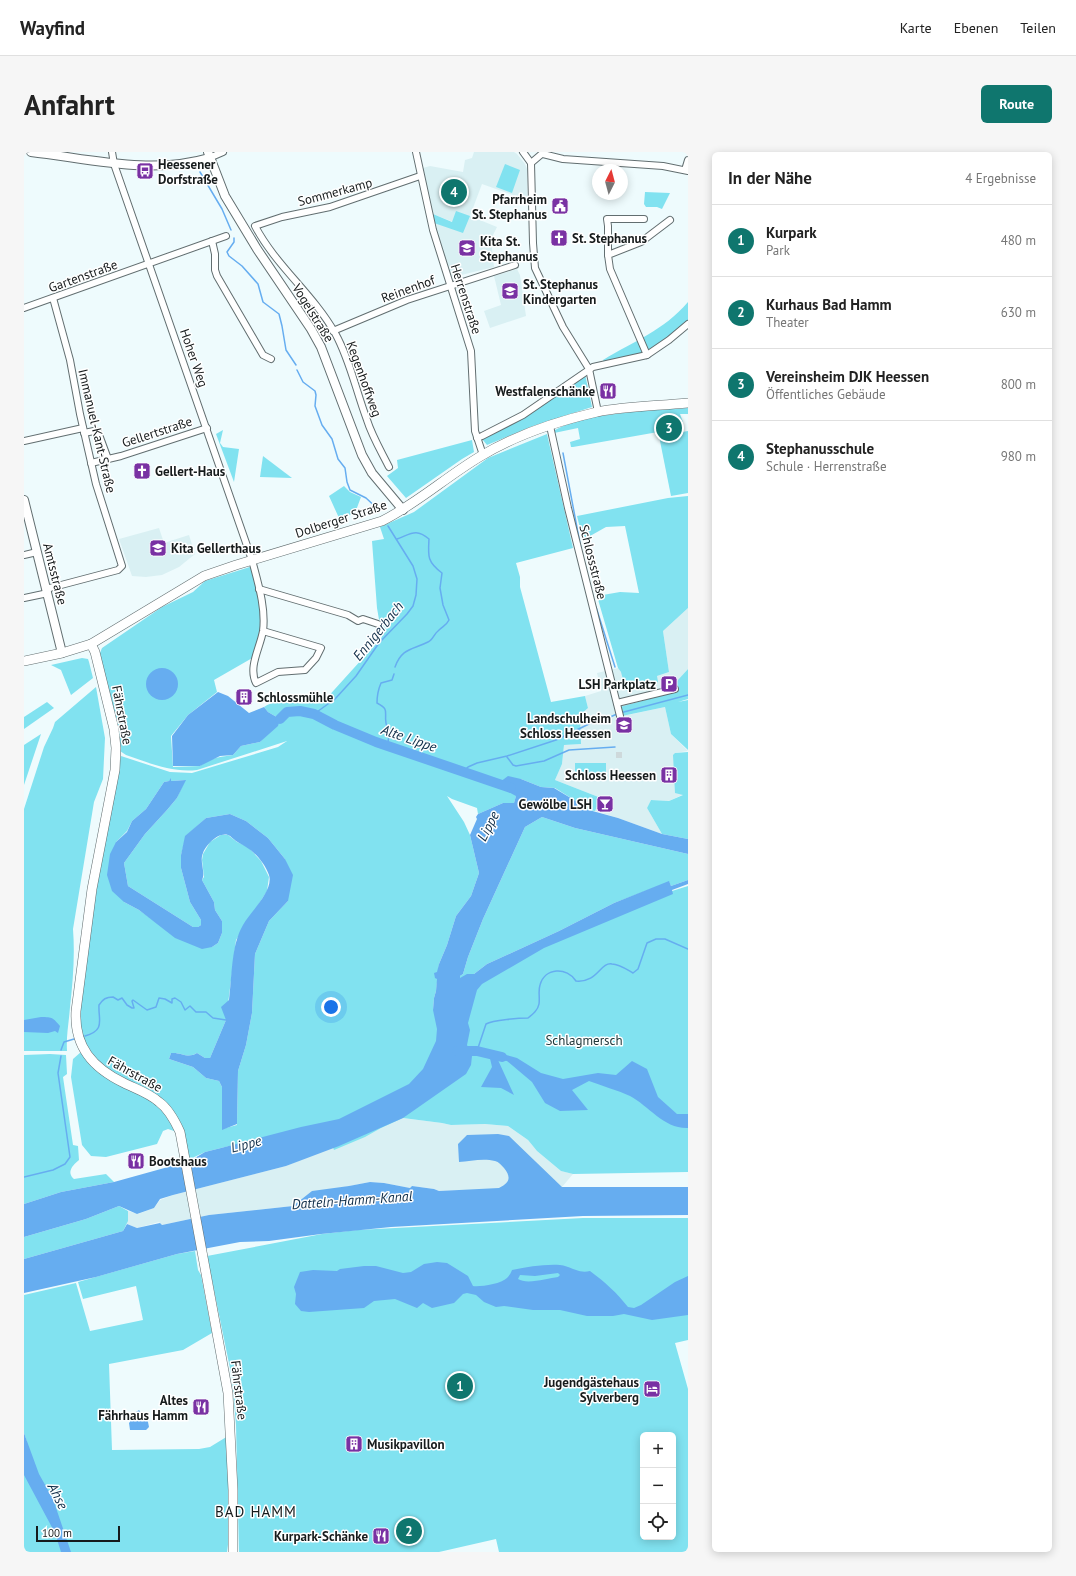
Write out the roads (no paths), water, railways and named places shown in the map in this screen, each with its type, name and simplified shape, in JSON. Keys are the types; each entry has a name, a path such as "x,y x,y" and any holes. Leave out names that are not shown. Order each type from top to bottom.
{"main road":[{"name":"Dolberger Straße","path":"24,660 62,653 92,644 198,580 252,560 382,521 403,510 483,455 511,441 550,426 598,412 688,404"},
{"name":"Fährstraße","path":"92,644 112,722 116,752 115,770 92,889 76,1011 76,1025 85,1053 95,1065 110,1076 154,1098 165,1107 178,1128 192,1192 229,1405 233,1490 233,1552"}],"street":[{"path":"32,152 114,164 134,165 163,165 194,162 208,155 223,152"},
{"name":"Hoher Weg","path":"112,152 114,164 252,560 264,620 253,672 256,683 278,672 305,670 313,662 321,648 262,632"},
{"name":"Herrenstraße","path":"416,152 434,237 471,351 477,438 483,455"},
{"path":"523,152 531,163 535,268 562,327 589,369 598,412"},
{"path":"531,163 544,153 563,159 645,164 686,171 688,160"},
{"name":"Vogelstraße","path":"208,155 225,196 257,249 311,329 321,347 362,454 372,472 403,510"},
{"name":"Sommerkamp","path":"255,226 282,217 330,207 420,176"},
{"path":"644,219 607,219 610,269 647,355"},
{"path":"608,255 641,242 670,220"},
{"name":"Kegenhoffweg","path":"255,226 270,251 318,308 333,330 349,364 367,421 388,467"},
{"name":"Gartenstraße","path":"24,308 226,236"},
{"path":"212,241 215,254 214,270 263,355 270,359"},
{"name":"Reinenhof","path":"333,330 407,300 515,265"},
{"name":"Immanuel-Kant-Straße","path":"47,591 122,568 91,463 83,431 70,360 53,298"},
{"path":"477,438 523,415 593,367 647,355 669,340 688,324"},
{"name":"Schlossstraße","path":"550,426 568,508 619,710 675,689"},
{"name":"Gellertstraße","path":"91,463 150,447 207,428"},
{"path":"24,441 95,430 98,432 108,459"},
{"name":"Amtsstraße","path":"24,500 62,653"},
{"path":"24,554 37,552"},
{"path":"259,589 348,615 358,621 363,619 378,624"},
{"path":"24,598 47,591"}],"water":[{"path":"162,668 171,671 175,675 178,684 175,693 171,697 162,700 153,697 149,693 146,684 149,675 153,671"},
{"path":"218,692 228,696 249,713 264,707 268,712 280,719 278,726 260,742 241,746 233,755 220,756 200,766 173,766 172,736 188,715"},
{"path":"508,776 521,779 541,787 554,788 579,803 578,807 618,818 662,834 688,839 688,854 575,828 542,817 525,827 483,919 463,974 460,978 467,974 474,974 487,964 559,931 614,903 669,881 671,886 688,880 688,884 672,890 673,894 544,948 482,984 477,990 468,1023 470,1030 467,1045 472,1056 471,1065 466,1074 403,1118 339,1146 286,1166 160,1199 154,1208 137,1214 119,1206 86,1219 24,1237 24,1204 61,1192 114,1182 168,1167 171,1164 193,1159 205,1152 301,1127 339,1119 409,1084 423,1069 436,1041 437,1029 433,1010 437,979 435,978 434,973 437,972 456,916 471,896 479,873 470,835 478,814 503,803 514,803 516,796 499,787 500,782"},
{"path":"171,778 171,781 186,780 177,798 145,834 124,863 128,886 193,927 198,927 201,925 201,920 190,902 181,868 181,855 185,836 206,818 230,814 246,821 268,838 285,859 293,875 288,901 269,921 255,954 252,1013 246,1045 238,1071 237,1124 222,1130 222,1087 219,1081 206,1078 193,1067 169,1059 171,1053 193,1055 197,1053 205,1058 210,1058 226,1020 221,1007 229,1000 234,951 239,933 246,920 265,894 270,881 269,875 263,863 257,856 250,849 229,835 220,835 210,843 202,856 202,880 214,902 215,910 222,921 222,933 218,943 212,947 202,949 175,938 139,910 124,902 112,891 107,875 110,854 116,842 127,832 132,821 146,809 164,782 169,781"},
{"path":"41,1017 52,1018 56,1021 60,1026 58,1033 55,1031 48,1033 24,1032 24,1020"},
{"path":"488,1050 517,1058 541,1073 563,1079 598,1073 616,1075 632,1061 647,1069 658,1097 677,1114 688,1114 688,1128 671,1125 630,1096 589,1081 572,1090 588,1110 560,1111 545,1103 532,1082 507,1061 498,1060 514,1095 501,1088 481,1087 492,1067"},
{"name":"Datteln-Hamm-Kanal","path":"498,1134 509,1136 562,1187 688,1187 688,1215 583,1216 391,1227 269,1241 240,1242 177,1254 96,1277 24,1293 24,1259 123,1231 127,1224 137,1228 160,1223 162,1225 209,1215 293,1206 312,1191 370,1182 410,1188 412,1186 439,1191 499,1188 507,1182 509,1177 504,1168 498,1162 491,1160 459,1162 458,1144 467,1135"},
{"path":"437,1262 447,1263 468,1276 473,1286 490,1285 500,1282 507,1278 512,1270 536,1266 560,1265 578,1271 590,1271 620,1297 628,1307 634,1308 641,1305 675,1282 688,1276 688,1315 652,1320 624,1314 613,1316 587,1316 560,1310 533,1310 504,1306 496,1307 484,1302 476,1295 467,1293 463,1294 454,1303 432,1308 423,1303 417,1308 395,1299 374,1301 364,1308 309,1312 301,1311 295,1304 296,1294 294,1287 300,1272 313,1270 337,1271 340,1269 376,1266 403,1273 411,1272 424,1264","holes":["558,1273 560,1275 558,1277 532,1281 522,1281 518,1279 520,1275 535,1276"]},
{"path":"139,1410 148,1422 149,1427 146,1430 130,1430 129,1423"},
{"path":"24,1433 39,1474 53,1499 71,1552 61,1552 55,1533 24,1475"}],"waterway":[{"name":"Ennigerbach","path":"200,172 222,209 231,230"},
{"name":"Ennigerbach","path":"234,238 234,242 227,252 229,256 242,266 258,284 263,302 279,314 286,350 296,365"},
{"name":"Ennigerbach","path":"297,370 303,382 315,391 315,406 322,425 332,439 338,459 345,468 350,490 366,498 380,511"},
{"path":"563,453 581,549"},
{"name":"Ennigerbach","path":"314,714 335,699 356,676 379,643 413,606 416,595 417,579 413,566 388,526"},
{"path":"395,667 404,653 430,641 449,620 443,605 440,588 442,573 431,562 428,550 429,539 417,533 397,539"},
{"path":"596,607 615,667"},
{"path":"387,746 390,732 386,724 386,711 384,707 377,703 377,697 381,683 392,680 394,674"},
{"path":"620,713 688,695"},
{"name":"Alte Lippe","path":"280,719 287,712 300,711 314,714 335,725 376,742 511,788"},
{"path":"462,772 468,767 477,763 507,756 556,740 593,722 601,721 617,714"},
{"path":"507,757 513,765 516,766 544,761 569,750 615,747"},
{"path":"477,1051 486,1024 500,1020 528,1018 535,1012 539,1004 540,985 546,975 551,972 562,971 572,976 576,981 583,981 594,976 604,966 608,964 615,964 633,973 638,969 647,943 656,939 665,939 688,949"},
{"path":"85,1036 96,1031 100,1024 99,1005 102,1001 111,997 118,1000 122,998 127,1005 132,1008 134,1008 133,1000 147,1010 156,1007 159,998 165,999 172,1003 172,999 175,998 181,1002 185,1010 190,1006 196,1012 206,1012 213,1018 226,1020"},
{"path":"61,1050 64,1042 74,1039"},
{"name":"Lippe","path":"457,1051 477,1051 502,1057"},
{"path":"24,1177 53,1170 65,1164 70,1157 58,1073 61,1056"}],"tunnel":[{"path":"619,752 619,758"}],"place":[{"name":"Heessener Dorfstraße","path":"145,171"},
{"name":"Stephanusschule","path":"454,192"},
{"name":"Pfarrheim St. Stephanus","path":"560,206"},
{"name":"St. Stephanus","path":"559,238"},
{"name":"Kita St. Stephanus","path":"467,248"},
{"name":"St. Stephanus Kindergarten","path":"510,291"},
{"name":"Westfalenschänke","path":"608,391"},
{"name":"Vereinsheim DJK Heessen","path":"669,428"},
{"name":"Gellert-Haus","path":"142,471"},
{"name":"Kita Gellerthaus","path":"158,548"},
{"name":"LSH Parkplatz","path":"669,684"},
{"name":"Schlossmühle","path":"244,697"},
{"name":"Landschulheim Schloss Heessen","path":"624,725"},
{"name":"Schloss Heessen","path":"669,775"},
{"name":"Gewölbe LSH","path":"605,804"},
{"name":"Bootshaus","path":"136,1161"},
{"name":"Kurpark","path":"460,1386"},
{"name":"Jugendgästehaus Sylverberg","path":"652,1389"},
{"name":"Altes Fährhaus Hamm","path":"201,1407"},
{"name":"Musikpavillon","path":"354,1444"},
{"name":"Kurhaus Bad Hamm","path":"409,1531"},
{"name":"Kurpark-Schänke","path":"381,1536"}],"district":[{"name":"BAD HAMM","path":"256,1511"}],"park label":[{"name":"Schlagmersch","path":"584,1040"}],"water label":[{"name":"Ahse","path":"58,1496"}]}
